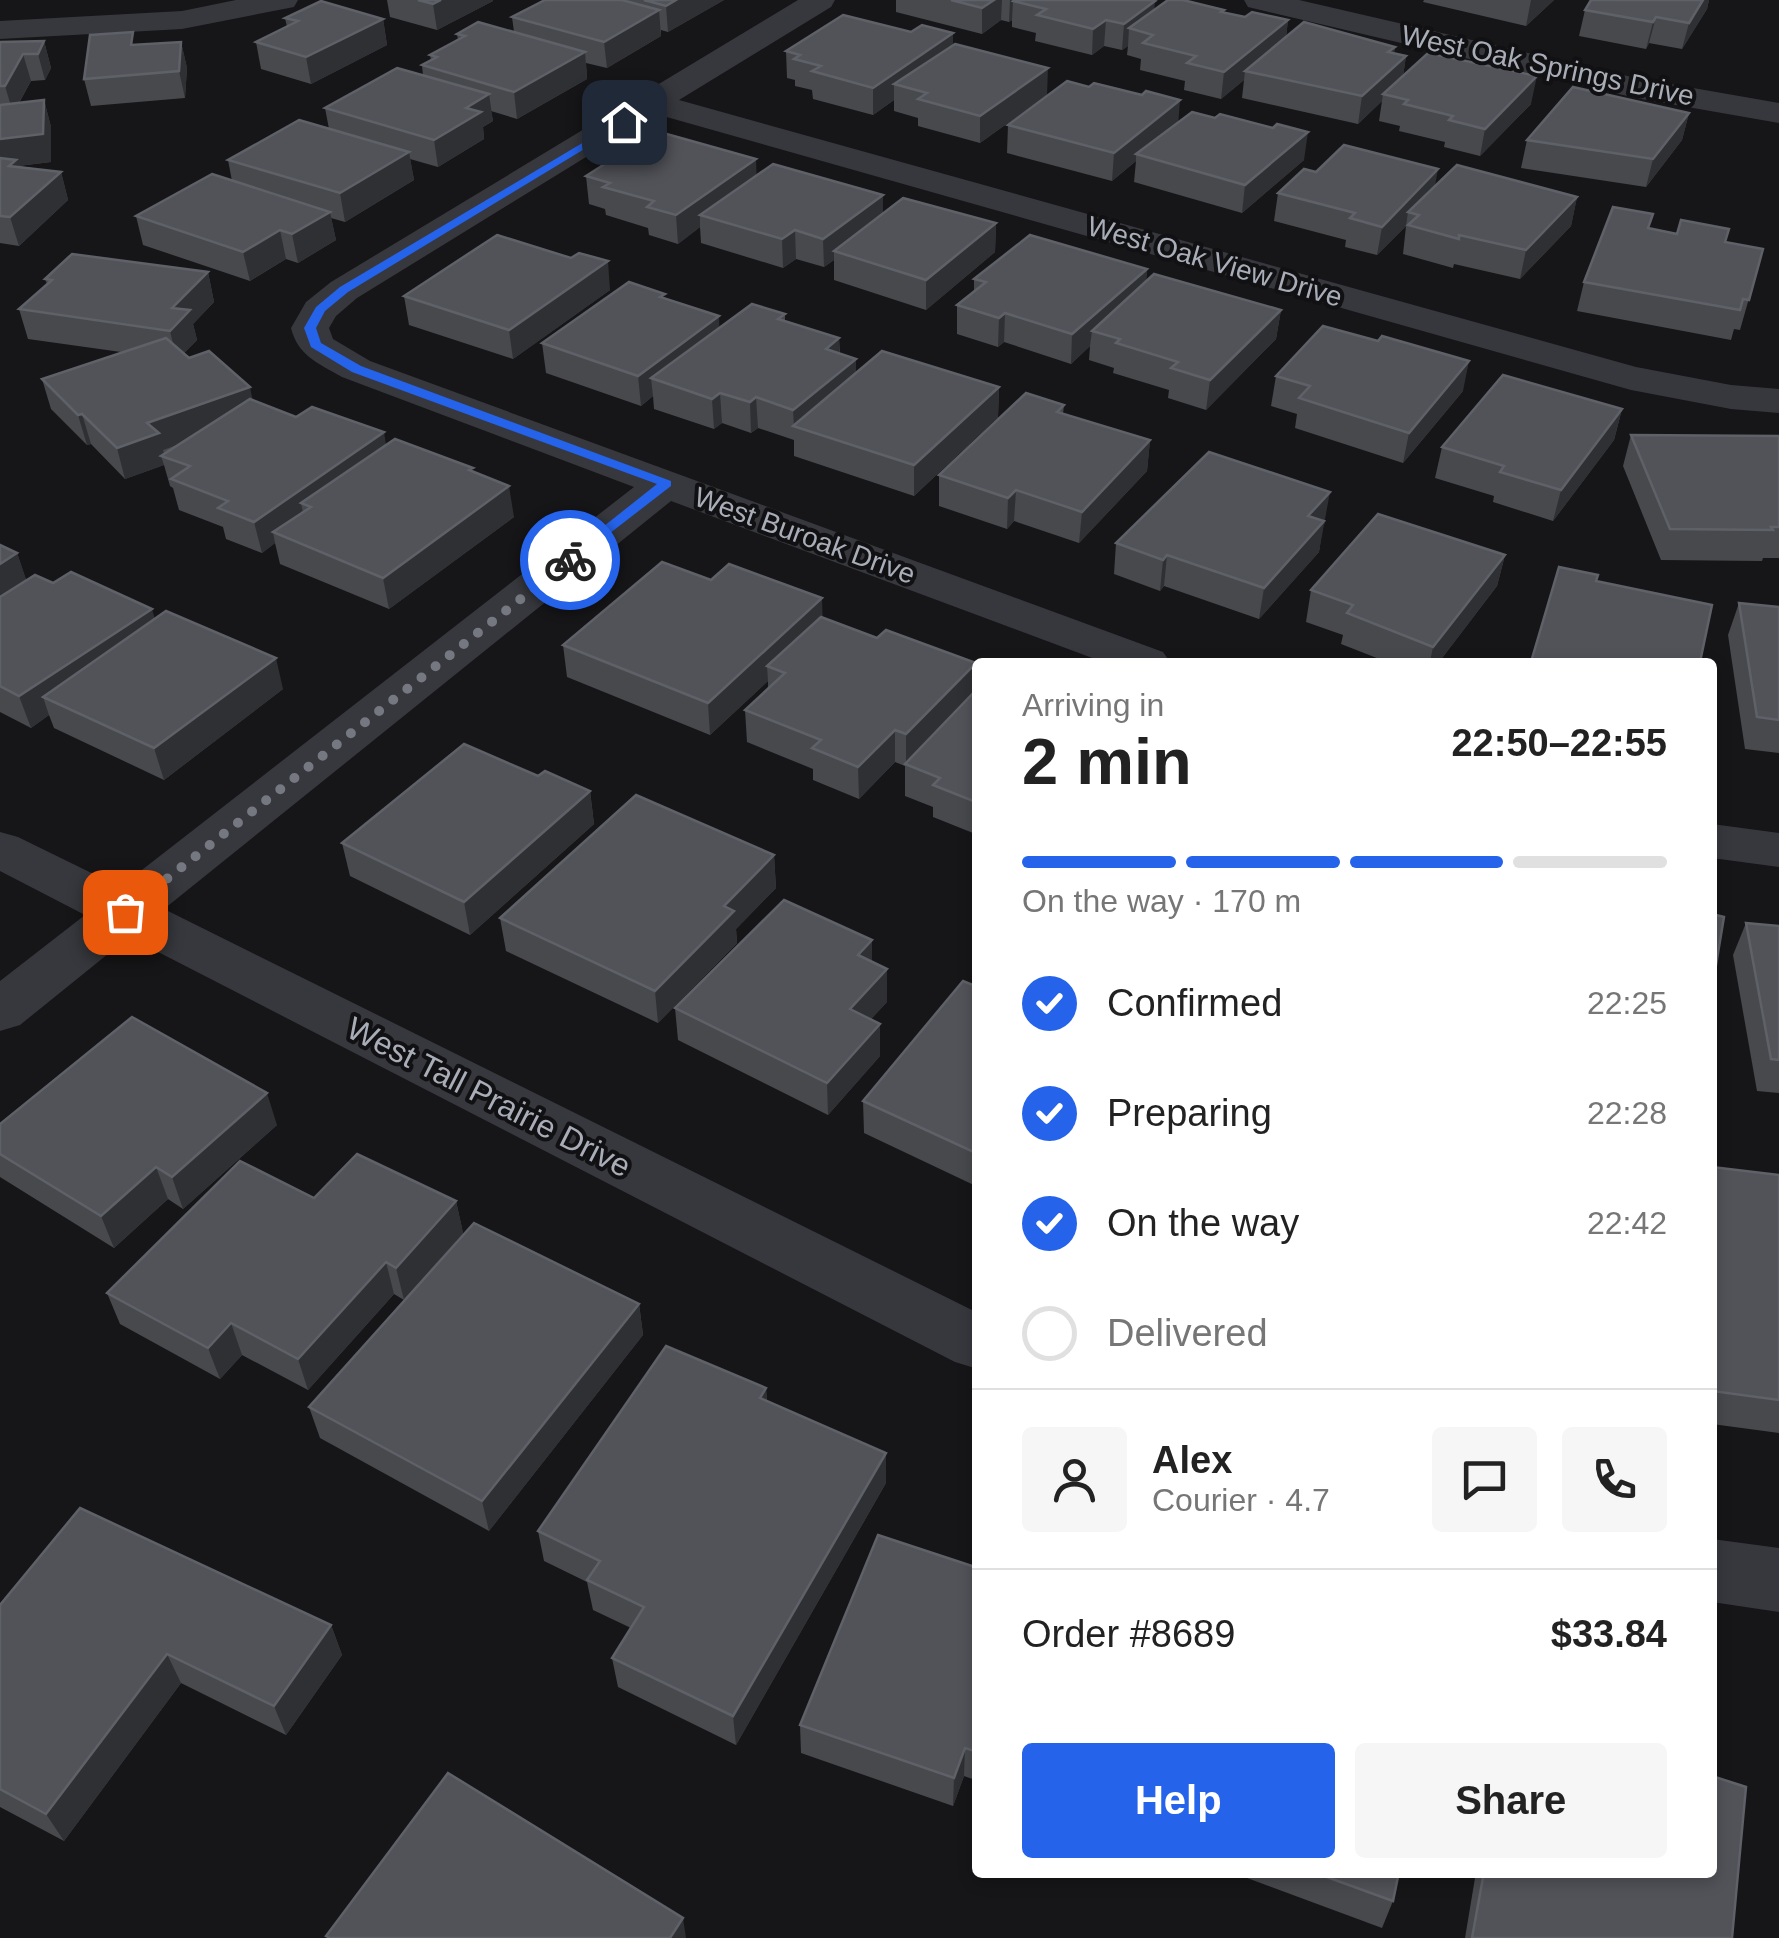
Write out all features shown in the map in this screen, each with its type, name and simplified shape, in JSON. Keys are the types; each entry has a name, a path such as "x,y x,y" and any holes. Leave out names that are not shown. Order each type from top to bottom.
{"street":[{"path":"0,30 182,20 283,0"},
{"path":"656,104 820,0"},
{"name":"West Oak Springs Drive","path":"1260,0 1636,88 1779,113"},
{"name":"West Buroak Drive","path":"656,104 344,290 320,310 310,328 316,345 356,369 1135,658"},
{"name":"West Oak View Drive","path":"656,104 1632,378 1731,397 1779,401"},
{"path":"0,1011 666,484"},
{"path":"1717,842 1779,850"},
{"name":"West Tall Prairie Drive","path":"0,849 972,1341"},
{"path":"1717,1571 1779,1580"}],"building":[{"path":"545,0 622,0 659,10 604,42 512,17"},
{"path":"644,0 676,0 666,6"},
{"path":"951,0 994,0 982,8"},
{"path":"1014,0 1155,1 1124,24 1106,20 1093,29 1037,15 1046,9"},
{"path":"1168,0 1183,0 1245,17 1252,12 1288,20 1224,72 1187,63 1196,56 1143,43 1153,35 1129,28"},
{"path":"1591,0 1703,0 1689,23 1656,17 1653,22 1585,10"},
{"path":"321,1 383,19 306,57 256,42 298,21 285,18"},
{"path":"843,15 911,32 922,25 953,33 873,88 812,71 821,66 794,59 800,55 786,51"},
{"path":"478,22 585,52 514,92 422,65 437,57 430,55 465,36 457,34"},
{"path":"1304,22 1395,47 1388,52 1406,56 1362,96 1245,71"},
{"path":"133,32 131,45 181,42 179,71 84,79 90,35"},
{"path":"44,41 38,54 23,54 5,86 0,86 0,42"},
{"path":"955,44 1048,68 980,116 918,99 927,93 894,84"},
{"path":"1428,53 1537,76 1485,129 1449,120 1453,116 1404,104 1408,100 1383,94"},
{"path":"397,68 489,94 466,108 481,112 434,140 325,108"},
{"path":"1067,81 1142,95 1146,91 1180,100 1114,153 1008,125"},
{"path":"1573,87 1689,113 1653,159 1527,140"},
{"path":"44,100 43,134 0,139 0,105"},
{"path":"1192,112 1308,132 1245,185 1136,154"},
{"path":"299,120 409,152 340,193 228,160"},
{"path":"656,131 756,159 676,215 647,207 654,201 603,187 610,183 586,176"},
{"path":"1344,145 1438,169 1382,227 1350,218 1355,213 1278,193 1304,169 1316,172"},
{"path":"0,158 16,160 9,166 61,172 10,217 0,216"},
{"path":"773,164 883,195 823,239 795,230 782,239 700,215"},
{"path":"1457,165 1577,197 1526,250 1459,235 1459,239 1408,225 1419,215 1408,212"},
{"path":"212,174 330,212 292,234 280,230 243,252 136,216"},
{"path":"903,198 996,223 926,280 834,251"},
{"path":"1613,207 1653,214 1648,228 1677,234 1681,220 1729,229 1725,242 1763,249 1749,300 1743,299 1740,310 1584,282"},
{"path":"497,235 571,258 579,253 608,261 509,330 404,296"},
{"path":"1030,235 1147,269 1072,334 1005,313 999,318 957,305 986,282 974,279"},
{"path":"72,254 208,272 172,308 190,310 170,331 19,309 52,280 45,279"},
{"path":"1154,274 1281,310 1210,380 1171,368 1178,362 1116,343 1120,339 1092,331"},
{"path":"629,282 665,294 660,297 719,316 638,376 542,343"},
{"path":"752,304 785,314 778,319 839,338 826,349 856,359 793,410 756,397 750,402 720,393 712,399 651,378"},
{"path":"1323,326 1378,341 1382,336 1469,361 1409,433 1299,398 1310,386 1276,376"},
{"path":"166,338 189,358 209,351 250,387 147,423 159,433 117,448 42,379"},
{"path":"882,351 999,387 914,465 793,426"},
{"path":"1503,375 1622,409 1561,490 1500,472 1504,466 1442,447"},
{"path":"1026,393 1064,405 1057,412 1150,440 1082,512 1016,490 1008,498 939,475"},
{"path":"250,399 296,417 312,407 384,432 254,522 218,508 228,501 171,479 190,466 161,456"},
{"path":"1631,435 1779,436 1779,527 1670,529"},
{"path":"395,439 509,486 383,578 273,532 311,507 301,503"},
{"path":"1209,452 1330,492 1308,516 1324,521 1264,588 1167,555 1163,560 1116,543"},
{"path":"1378,514 1505,555 1433,647 1347,613 1353,605 1311,590"},
{"path":"0,545 17,553 0,564"},
{"path":"662,562 711,580 729,564 822,598 708,703 563,645"},
{"path":"1559,567 1598,575 1596,581 1712,605 1701,658 1532,658"},
{"path":"71,572 152,609 19,696 0,686 0,597 35,575 53,583"},
{"path":"1739,603 1779,607 1779,720 1757,717"},
{"path":"166,611 276,658 154,748 43,697"},
{"path":"821,617 877,638 886,630 972,662 972,667 906,734 895,730 858,767 812,748 821,740 745,710 785,673 767,666"},
{"path":"972,694 972,801 933,785 940,778 905,764"},
{"path":"464,744 538,776 545,771 590,791 464,902 342,843"},
{"path":"636,795 774,855 724,906 734,911 655,991 500,918"},
{"path":"784,900 872,940 858,955 887,969 850,1009 880,1024 827,1083 675,1008"},
{"path":"1717,915 1724,917 1717,959"},
{"path":"1746,923 1779,926 1779,1060 1771,1059"},
{"path":"963,981 972,985 972,1151 863,1101"},
{"path":"132,1017 267,1093 172,1177 156,1167 101,1216 0,1154 0,1124"},
{"path":"357,1154 456,1201 396,1268 386,1262 298,1359 231,1323 208,1348 107,1293 240,1161 314,1198"},
{"path":"1717,1168 1779,1175 1779,1400 1717,1392"},
{"path":"474,1223 639,1304 482,1501 309,1407"},
{"path":"666,1346 766,1388 760,1398 886,1453 733,1716 612,1658 644,1607 587,1580 600,1561 538,1531"},
{"path":"80,1508 331,1625 274,1706 167,1654 46,1814 0,1789 0,1605"},
{"path":"878,1535 972,1566 972,1750 965,1748 954,1778 800,1725"},
{"path":"448,1773 683,1918 670,1938 326,1936"},
{"path":"1717,1778 1746,1787 1732,1938 1472,1938 1483,1878 1717,1878"},
{"path":"1330,1878 1398,1878 1393,1901"}],"way so far":[{"path":"125,912 570,560"}],"route":[{"path":"570,560 666,484 356,369 316,345 310,328 320,310 344,290 624,122"}]}
